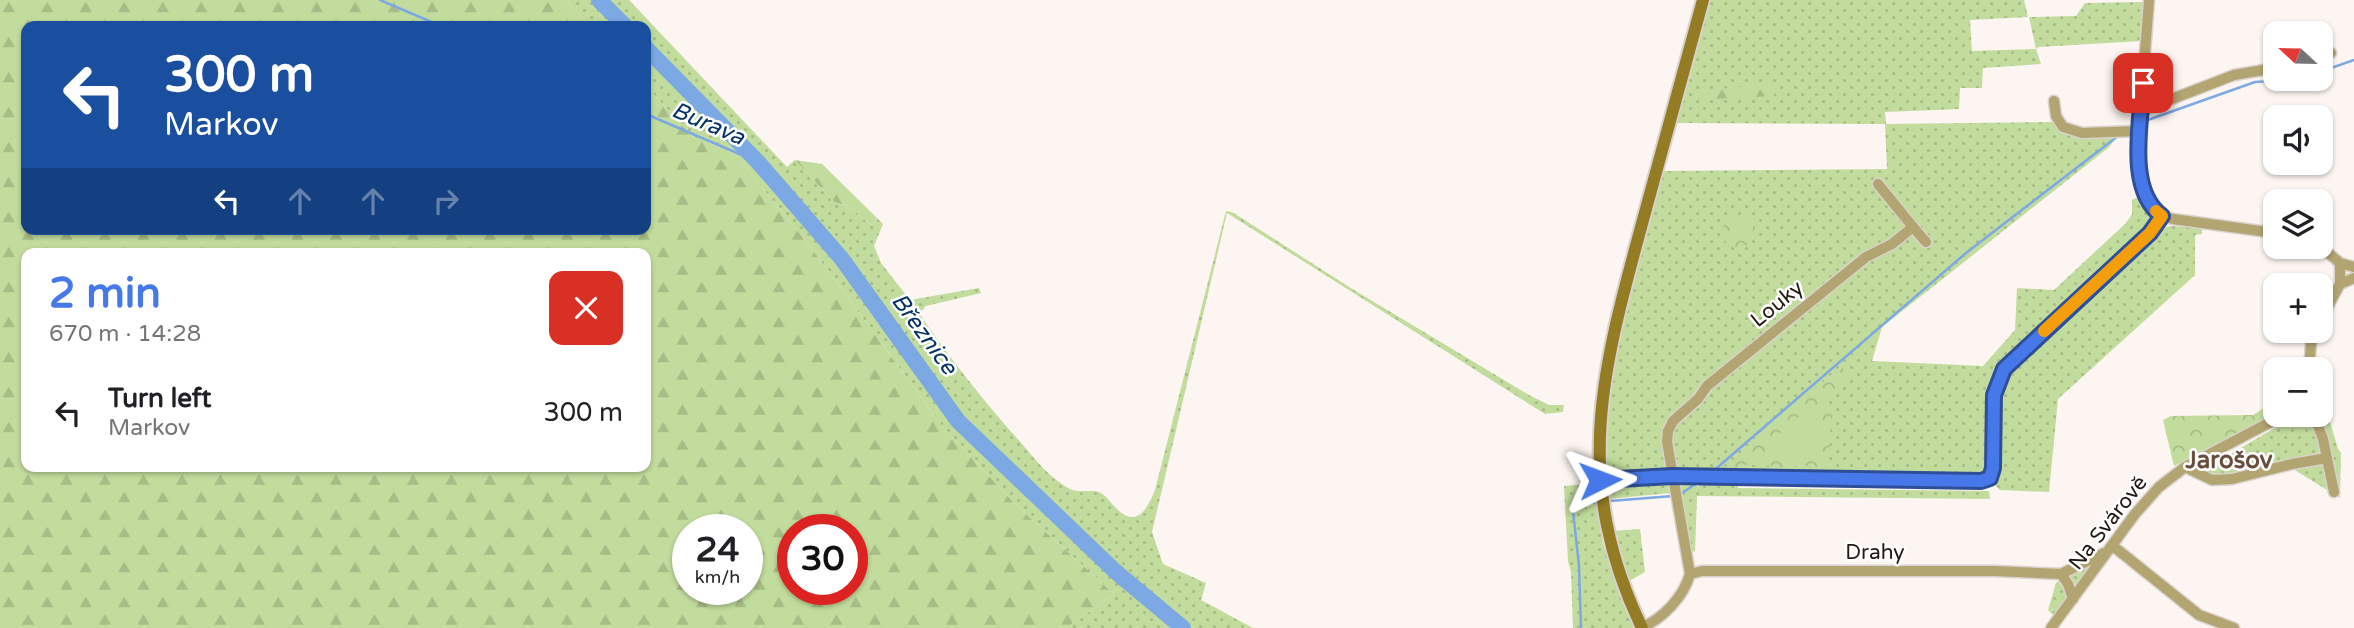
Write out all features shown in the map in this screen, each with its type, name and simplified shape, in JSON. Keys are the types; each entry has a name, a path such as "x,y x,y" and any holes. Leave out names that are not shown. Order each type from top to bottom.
{"main road":[{"path":"1642,627 1614,555 1606,519 1600,480 1601,406 1610,350 1703,0"}],"street":[{"path":"2149,0 2135,125 2141,186 2148,203 2162,216 2263,231"},
{"path":"2054,101 2056,116 2063,127 2082,133 2135,125 2234,75 2263,70"},
{"path":"1878,184 1926,242"},
{"path":"1600,480 1672,476 1981,481 1990,478 1993,468 1994,395 2004,369 2150,233 2162,216"},
{"name":"Louky","path":"1690,574 1667,438 1673,421 1707,386 1769,335 1866,257 1892,244 1913,227"},
{"path":"2333,257 2340,263 2354,267"},
{"path":"2333,297 2340,284 2340,263"},
{"path":"2340,284 2354,278"},
{"name":"Na Svárově","path":"2051,628 2135,514 2159,487 2185,467 2263,427"},
{"path":"2318,427 2334,492"},
{"path":"2185,467 2212,480 2232,479 2327,458"},
{"path":"2113,546 2199,615 2234,628"},
{"name":"Drahy","path":"1690,574 1702,571 1995,571 2062,574 2099,557 2113,546"},
{"path":"1642,627 1666,611 1685,587 1690,574"},
{"path":"2062,574 2073,599"}],"green space":[{"path":"0,0 566,0 585,21 21,21 21,235 651,235 651,91 692,136 735,154 809,245 943,427 1017,506 1114,594 1066,628 0,628"},
{"path":"566,0 629,0 649,21 585,21"},
{"path":"1710,0 2024,0 2028,17 1970,20 1972,51 2036,49 2041,64 1983,68 1982,88 1960,88 1959,109 1885,112 1886,124 2055,122 2075,137 2118,136 2108,148 1882,327 1872,361 1983,366 2015,330 2017,288 2054,290 2126,223 2132,214 2132,200 2140,196 2151,217 2148,226 2002,365 1990,403 1988,470 1979,477 1812,475 1812,472 1773,469 1734,473 1732,470 1665,467 1662,472 1615,474 1605,463 1611,375 1630,288 1662,171 1887,169 1885,124 1674,123"},
{"path":"2144,2 2141,41 2036,49 2029,17 2076,16 2085,3"},
{"path":"651,23 787,167 795,160 834,202 848,206 871,225 877,218 883,224 874,246 881,263 910,300 979,288 981,293 926,306 921,312 922,318 983,398 1049,474 1072,490 1101,493 1129,517 1135,517 1145,510 1155,490 1226,211 1232,212 1354,290 1529,395 1549,405 1564,405 1563,412 1545,414 1227,213 1152,532 1163,564 1206,583 1201,600 1253,628 1066,628 1114,594 1017,506 943,427 809,245 735,154 692,136 651,91"},
{"path":"1768,84 1778,90 1773,96 1714,99 1704,98 1698,91"},
{"path":"795,160 822,164 877,218 871,225 848,206 834,202"},
{"path":"1738,216 1749,221 1754,232 1749,243 1738,248 1727,243 1722,232 1727,221"},
{"path":"2166,227 2202,228 2202,234 2195,235 2195,275 2058,399 2049,492 2000,490 1996,486 1996,429 1998,401 2006,374"},
{"path":"1841,366 1847,376 1831,395 1831,401 1823,403 1823,408 1831,411 1829,467 1744,465 1734,470 1723,469"},
{"path":"2263,409 2263,419 2174,466 2163,420 2171,416 2253,415"},
{"path":"1811,412 1822,420 1823,433 1810,448 1798,456 1780,459 1773,449 1777,437 1793,420"},
{"path":"2277,427 2314,427 2321,447 2318,454 2223,479 2198,473"},
{"path":"2319,427 2332,427 2341,453 2340,498 2293,469 2331,464"},
{"path":"1661,480 1668,485 1670,493 1608,499 1610,487 1616,483"},
{"path":"1700,480 1738,482 1738,488 1989,491 1990,499 1697,496 1695,552 1690,550 1680,488 1687,481 1692,481 1698,487 1702,483"},
{"path":"1586,484 1594,490 1603,545 1636,628 1573,628 1564,486"},
{"path":"1640,529 1645,572 1629,581 1613,531"},
{"path":"2097,561 2055,617 2048,610 2056,583 2067,574"}],"waterway":[{"name":"Burava","path":"380,0 429,21"},
{"name":"Březnice","path":"599,0 620,21"},
{"name":"Březnice","path":"651,53 758,162 842,259 958,421 1116,572 1183,628"},
{"path":"2333,67 2354,60"},
{"path":"2142,122 2263,82"},
{"name":"Burava","path":"651,116 758,162"},
{"path":"1711,473 1966,253 2118,136"},
{"path":"1679,495 1703,479"},
{"path":"1610,501 1673,496"},
{"path":"1581,628 1579,566 1573,511 1576,501 1596,503"}],"slow traffic":[{"path":"2044,331 2150,233 2162,216 2156,211"}],"district":[{"name":"Jarošov","path":"2229,460"}],"route":[{"path":"1600,480 1672,476 1981,481 1990,478 1993,468 1993,401 2004,369 2150,233 2162,216 2148,203 2140,180 2139,131 2143,83"}]}
